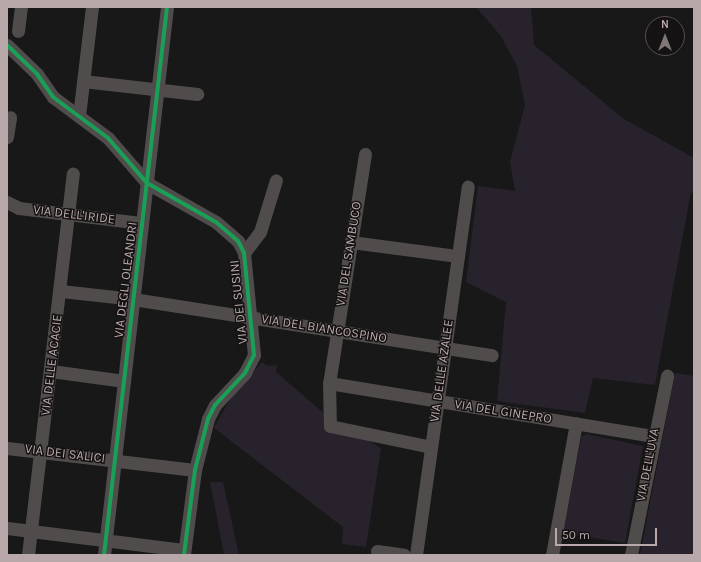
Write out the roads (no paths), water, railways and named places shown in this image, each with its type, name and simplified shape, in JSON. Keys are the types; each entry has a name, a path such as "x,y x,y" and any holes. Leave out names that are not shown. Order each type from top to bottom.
{"street":[{"path":"18,31 21,7"},
{"path":"79,116 92,7"},
{"name":"VIA DEGLI OLEANDRI","path":"104,555 167,7"},
{"name":"VIA DEI SUSINI","path":"7,45 37,74 53,97 108,138 147,183 216,222 238,241 244,253 254,355 245,373 215,405 208,419 195,470 184,552"},
{"path":"83,81 197,94"},
{"path":"7,135 10,117"},
{"name":"VIA DEL SAMBUCO","path":"365,154 329,383 330,426 431,447"},
{"name":"VIA DELLE ACACIE","path":"28,555 61,291 73,174"},
{"path":"244,253 260,232 276,180"},
{"name":"VIA DELLE AZALEE","path":"416,555 468,187"},
{"name":"VIA DELL'IRIDE","path":"7,202 19,208 142,224"},
{"path":"351,242 458,256"},
{"name":"VIA DEL BIANCOSPINO","path":"61,291 133,299 492,355"},
{"path":"51,371 124,381"},
{"name":"VIA DELL'UVA","path":"631,555 667,376"},
{"name":"VIA DEL GINEPRO","path":"329,383 654,436"},
{"path":"552,555 576,423"},
{"name":"VIA DEI SALICI","path":"7,448 195,470"},
{"path":"7,528 106,540 184,552"},
{"path":"377,551 404,555"}]}
